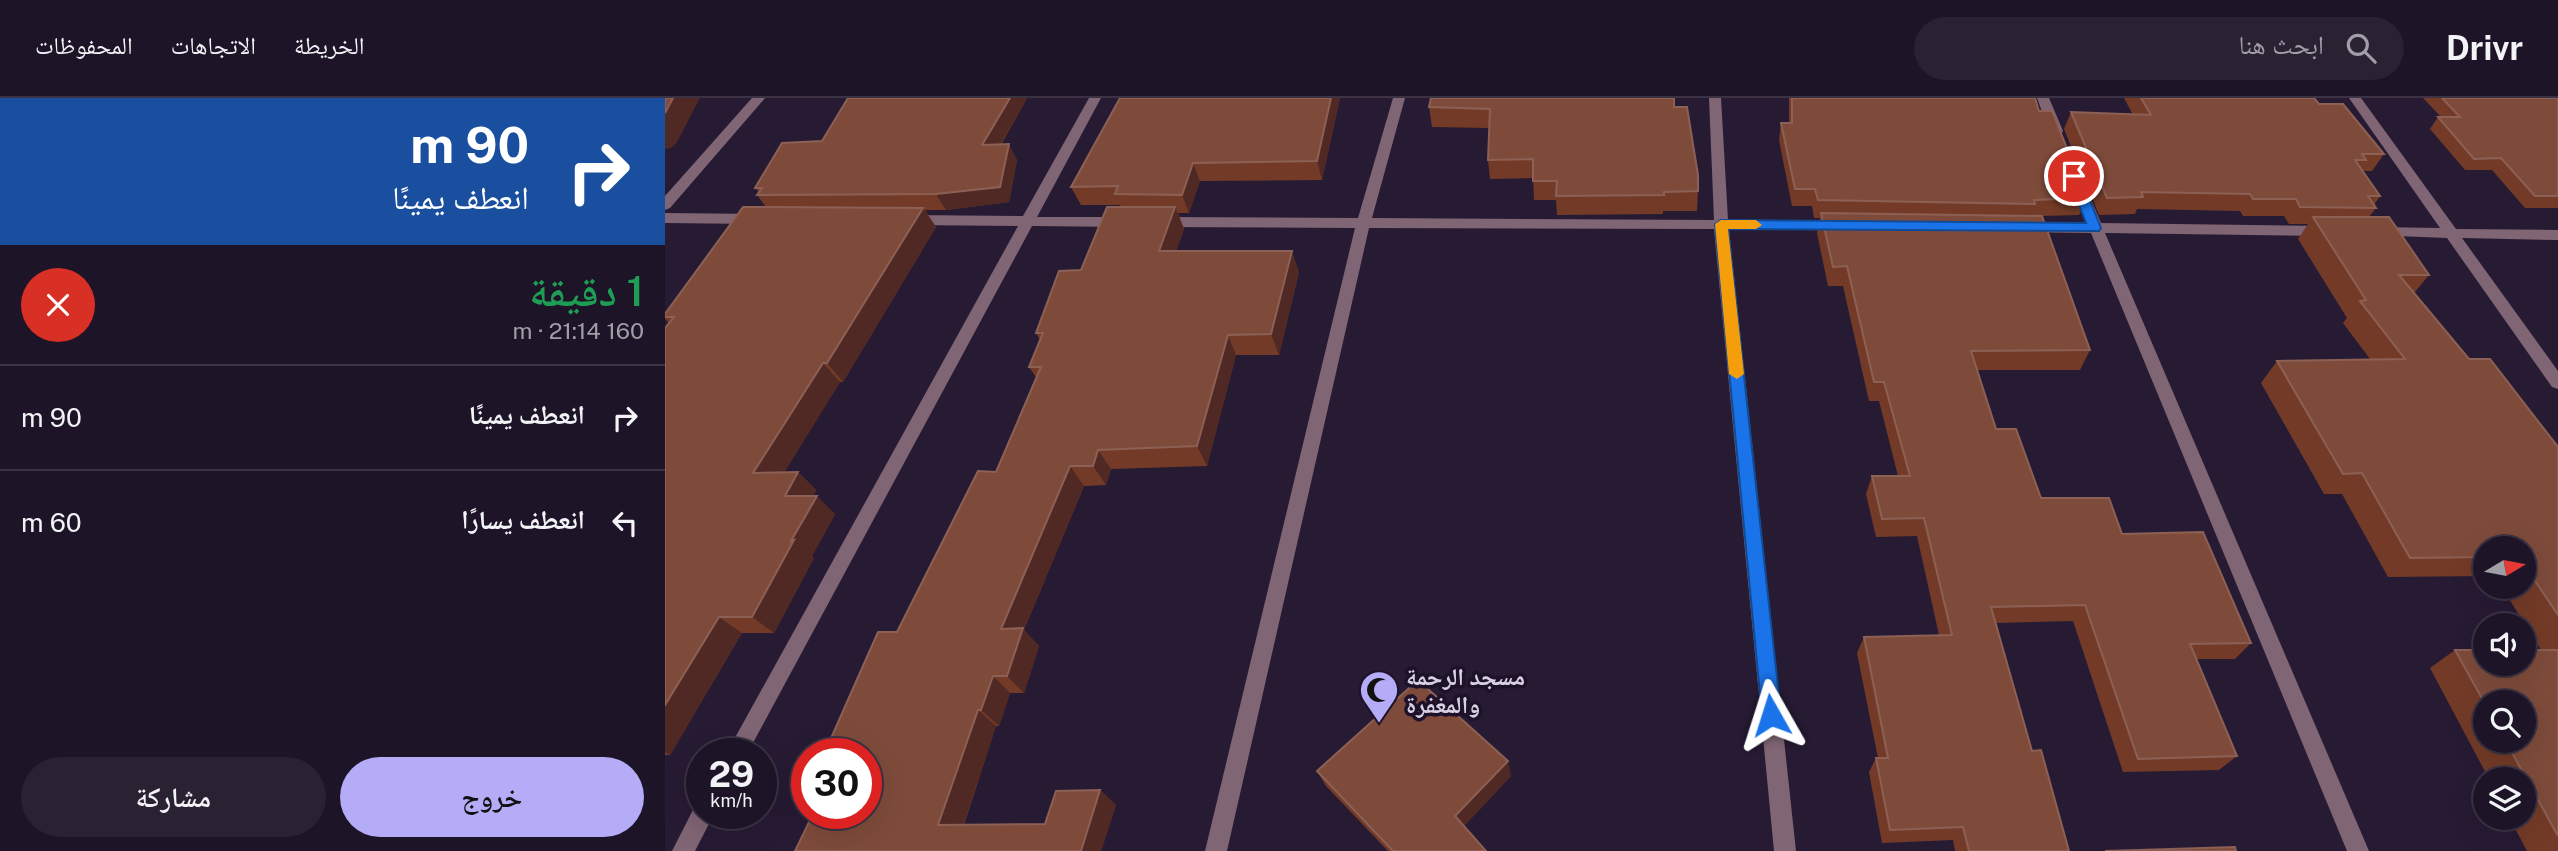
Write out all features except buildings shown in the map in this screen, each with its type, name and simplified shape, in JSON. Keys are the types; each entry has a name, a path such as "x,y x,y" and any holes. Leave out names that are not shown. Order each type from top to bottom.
{"street":[{"path":"665,205 759,98"},
{"path":"745,738 1095,98"},
{"path":"1216,851 1363,224 1399,98"},
{"path":"1715,98 1721,224 1785,851"},
{"path":"2043,98 2094,228 2358,851"},
{"path":"2355,98 2558,383"},
{"path":"665,218 773,219"},
{"path":"894,220 1860,226"},
{"path":"2011,227 2558,235"},
{"path":"683,851 695,829"}],"slow traffic":[{"path":"1737,374 1721,224 1756,225"}],"place":[{"name":"مسجد الرحمة والمغفرة","path":"1379,724"}],"route":[{"path":"1771,715 1721,224 2094,228 2074,176"}]}
